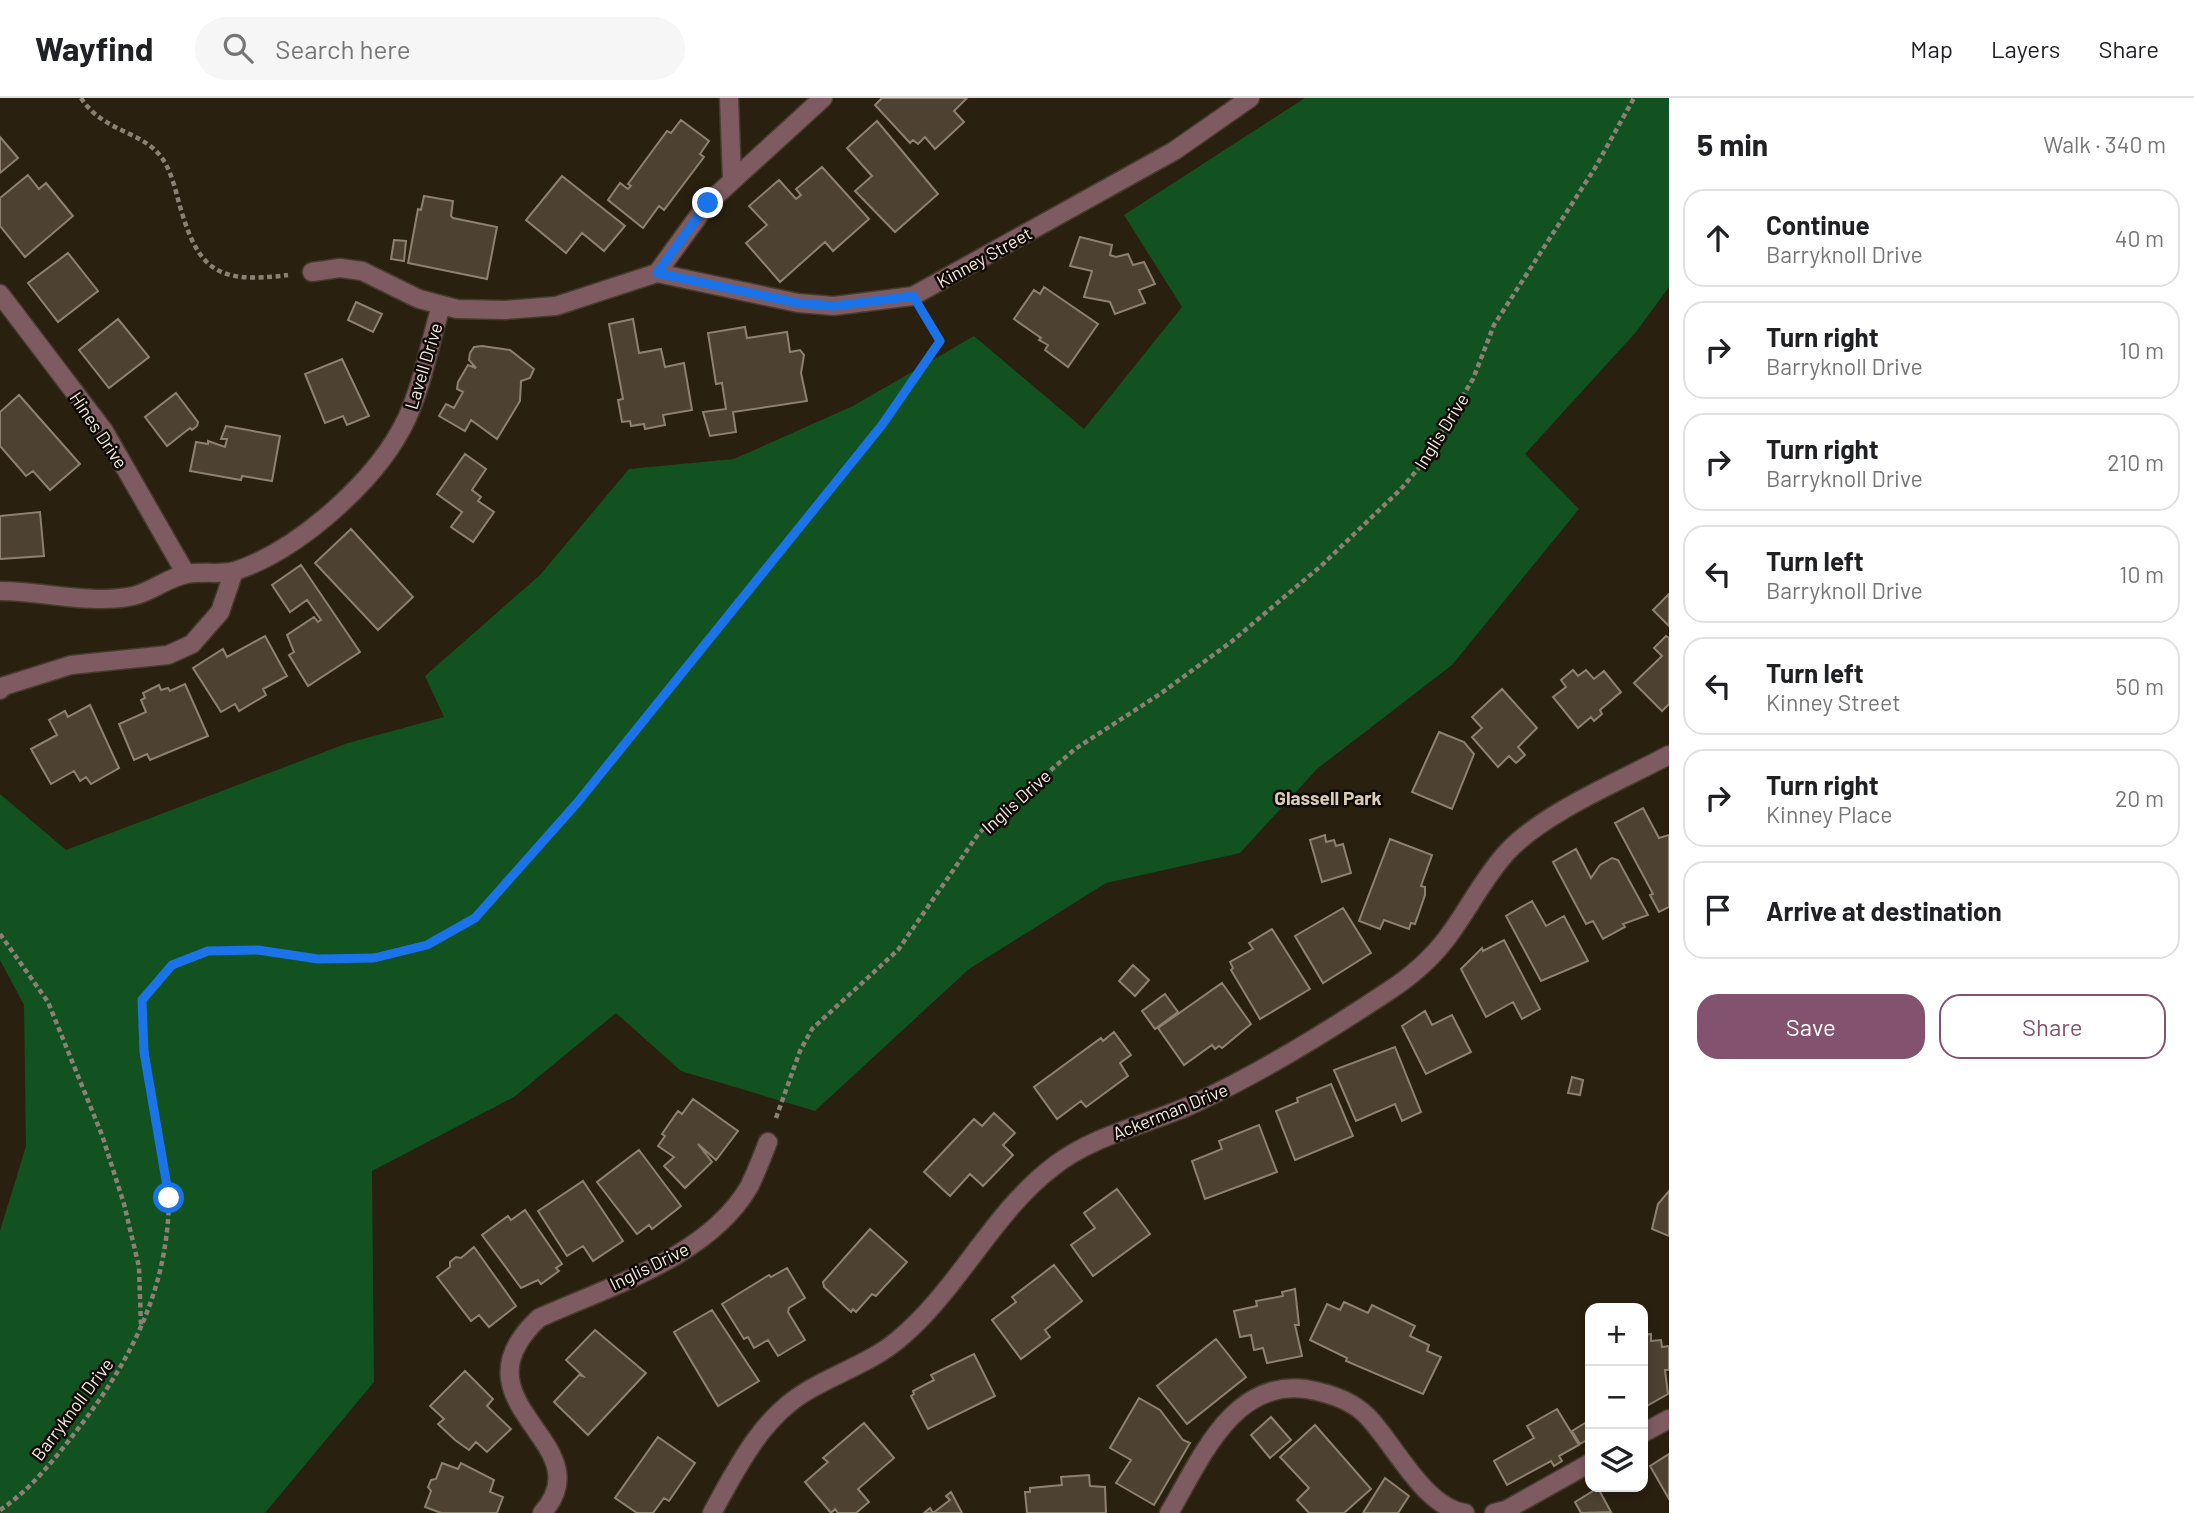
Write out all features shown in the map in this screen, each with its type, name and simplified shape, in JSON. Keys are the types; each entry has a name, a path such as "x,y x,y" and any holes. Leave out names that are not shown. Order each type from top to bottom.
{"street":[{"path":"729,98 732,179"},
{"path":"441,306 505,310 556,306 657,273 684,234 732,179 823,98"},
{"name":"Kinney Street","path":"657,273 798,303 834,306 913,296 1174,151 1250,98"},
{"name":"Lavell Drive","path":"0,591 81,597 134,596 186,574 234,571 279,549 320,522 356,488 387,450 407,418 441,306 419,299 362,271 340,268 312,272"},
{"name":"Hines Drive","path":"0,294 104,431 186,574"},
{"path":"0,690 4,686 72,665 168,656 192,644 220,612 234,571"},
{"name":"Ackerman Drive","path":"712,1513 747,1451 778,1413 806,1391 860,1365 898,1340 928,1311 1021,1196 1055,1165 1094,1142 1168,1115 1240,1082 1387,992 1418,969 1447,938 1480,884 1511,849 1543,823 1669,755"},
{"name":"Inglis Drive","path":"542,1513 556,1489 557,1467 550,1446 515,1400 510,1375 513,1352 526,1331 539,1318 672,1257 699,1241 725,1218 748,1187 768,1142"},
{"path":"1169,1513 1226,1421 1245,1404 1267,1393 1296,1388 1326,1392 1352,1404 1368,1416 1438,1501 1465,1513"},
{"path":"1648,1430 1669,1419"},
{"path":"1494,1513 1506,1510 1585,1466"}],"path":[{"path":"80,98 89,111 111,127 144,142 161,157 172,178 189,240 201,257 210,264 220,271 252,280 312,272"},
{"name":"Inglis Drive","path":"768,1142 800,1051 812,1029 898,950 979,833 1075,749 1160,695 1231,642 1321,566 1401,489 1422,464 1473,379 1494,325 1595,168 1634,98"},
{"name":"Barryknoll Drive","path":"0,1510 55,1459 106,1393 133,1349 153,1299 166,1234 169,1198 144,1052 142,1000 172,965 208,951 258,950 318,959 374,958 427,945 475,918 577,803 882,425 940,341 913,296"},
{"path":"0,934 48,1002 102,1135 124,1204 139,1267 141,1327"}],"green space":[{"path":"1305,98 1669,98 1669,287 1636,332 1525,454 1579,509 1452,665 1317,769 1240,853 1106,883 969,969 815,1111 681,1071 616,1013 514,1097 372,1171 374,1382 265,1513 0,1513 0,1231 26,1146 24,1005 0,960 0,794 66,850 348,743 444,717 425,676 540,575 629,469 734,459 853,406 974,336 1084,429 1182,307 1124,215"}],"building":[{"path":"882,98 967,98 954,111 964,122 935,149 925,137 918,144 913,140 910,143 875,105"},
{"path":"681,120 709,141 700,154 704,157 664,210 659,206 643,228 608,200 620,183 628,189 631,186 628,184 667,131 671,133"},
{"path":"877,121 938,194 895,232 855,191 872,176 847,148"},
{"path":"0,137 18,158 0,173"},
{"path":"822,167 869,219 833,251 825,242 780,282 746,243 767,225 749,206 779,180 796,199 801,195 796,189"},
{"path":"28,175 39,189 46,183 73,216 25,257 0,226 0,198"},
{"path":"562,176 625,226 604,251 582,233 566,253 526,220"},
{"path":"424,196 453,201 453,218 497,227 487,279 408,263 418,209 421,210"},
{"path":"1080,237 1112,245 1110,255 1116,257 1128,254 1133,265 1144,262 1155,284 1139,290 1145,303 1115,314 1110,302 1084,297 1092,271 1070,266"},
{"path":"394,240 406,241 404,261 391,259"},
{"path":"68,253 98,291 58,322 28,283"},
{"path":"1044,287 1098,324 1068,367 1045,350 1048,345 1039,340 1041,338 1014,319 1034,290 1040,294"},
{"path":"356,302 382,314 373,332 348,320"},
{"path":"118,319 149,357 109,388 79,350"},
{"path":"633,319 639,353 661,349 665,367 684,363 692,410 663,415 665,425 645,429 644,424 631,426 630,421 622,422 618,400 623,399 609,324"},
{"path":"745,327 747,338 787,332 790,352 800,350 804,355 801,373 807,401 733,412 736,432 710,436 703,412 726,409 722,383 716,384 708,333"},
{"path":"474,347 510,350 534,369 530,378 521,381 520,401 497,439 471,420 465,431 439,416 446,404 454,408 463,392 457,389 458,382 468,365 476,368 469,360 470,353"},
{"path":"342,359 369,416 347,425 343,416 325,423 305,374"},
{"path":"176,393 198,422 192,430 190,428 167,446 145,417"},
{"path":"19,395 80,464 50,490 33,471 26,476 0,446 0,412"},
{"path":"226,426 280,436 272,481 242,476 241,480 190,471 196,442 208,444 208,441 225,447 227,439 221,439"},
{"path":"465,454 486,469 472,490 481,497 478,501 494,512 473,542 451,527 462,512 437,494"},
{"path":"40,512 44,556 0,559 0,516"},
{"path":"351,529 413,597 378,630 315,563"},
{"path":"301,565 360,652 308,686 289,655 294,652 287,635 314,617 318,622 321,620 307,600 290,612 272,585"},
{"path":"1669,594 1669,626 1653,610"},
{"path":"265,636 287,676 263,689 266,695 239,711 235,704 221,712 193,668 223,649 227,657"},
{"path":"1666,636 1669,638 1669,704 1662,711 1634,683 1662,656 1654,648"},
{"path":"1573,670 1578,676 1586,670 1594,679 1604,671 1621,692 1600,710 1602,714 1594,721 1591,717 1578,728 1553,697 1566,687 1561,680"},
{"path":"185,684 208,736 150,760 147,754 134,760 119,724 146,712 141,700 145,698 143,693 159,685 161,690 168,688 170,691"},
{"path":"1502,689 1537,728 1518,747 1525,755 1516,763 1509,756 1498,767 1472,737 1482,728 1472,717"},
{"path":"90,705 119,768 91,784 86,777 80,781 74,771 51,784 31,749 57,735 49,720 65,711 68,717"},
{"path":"1439,732 1464,742 1474,754 1452,809 1412,792"},
{"path":"1643,808 1659,838 1669,835 1669,907 1659,912 1650,895 1653,894 1615,823"},
{"path":"1325,835 1326,842 1334,840 1336,846 1343,844 1351,873 1322,882 1310,840"},
{"path":"1390,839 1432,855 1421,886 1425,887 1425,895 1415,924 1411,923 1409,929 1384,920 1380,929 1359,921"},
{"path":"1576,849 1591,878 1600,865 1612,858 1618,860 1648,915 1623,924 1625,927 1603,939 1593,921 1586,924 1553,862"},
{"path":"1532,901 1546,926 1564,916 1588,961 1541,981 1506,916"},
{"path":"1343,908 1371,953 1323,983 1295,936"},
{"path":"1272,929 1310,989 1260,1019 1231,970 1233,968 1230,962 1253,949 1249,943"},
{"path":"1504,940 1540,1009 1522,1019 1513,1002 1486,1017 1461,969 1482,948 1483,951"},
{"path":"1133,965 1149,980 1135,996 1119,981"},
{"path":"1222,983 1251,1024 1222,1048 1219,1046 1215,1049 1212,1045 1184,1065 1158,1028"},
{"path":"1165,994 1178,1012 1155,1029 1142,1011"},
{"path":"1425,1011 1432,1025 1452,1015 1471,1052 1426,1074 1402,1026"},
{"path":"1114,1032 1131,1055 1120,1063 1128,1076 1086,1107 1081,1101 1057,1119 1034,1087 1101,1038 1103,1041"},
{"path":"1395,1047 1421,1112 1402,1121 1395,1104 1356,1121 1334,1070"},
{"path":"1572,1077 1583,1080 1580,1095 1568,1093"},
{"path":"1331,1084 1353,1136 1295,1160 1276,1111 1298,1102 1297,1098"},
{"path":"693,1099 738,1131 716,1160 698,1144 712,1162 685,1188 664,1166 674,1157 658,1146 665,1136 662,1134 678,1111 682,1114"},
{"path":"994,1113 1015,1133 1003,1145 1013,1155 983,1186 970,1174 950,1196 924,1172 974,1119 982,1126"},
{"path":"1259,1125 1277,1172 1205,1199 1192,1161 1222,1149 1219,1141"},
{"path":"639,1150 681,1206 652,1229 649,1225 637,1234 597,1182"},
{"path":"583,1181 623,1241 593,1261 583,1246 567,1256 538,1211"},
{"path":"1117,1189 1150,1234 1093,1276 1071,1245 1095,1228 1084,1213"},
{"path":"1669,1191 1669,1236 1652,1229 1658,1204"},
{"path":"525,1210 562,1264 556,1268 559,1271 541,1284 538,1280 521,1288 482,1235 508,1216 511,1220"},
{"path":"870,1229 907,1262 876,1296 872,1294 856,1312 853,1309 851,1312 824,1287 823,1282"},
{"path":"474,1247 516,1306 489,1327 479,1315 471,1321 437,1277 450,1267 450,1262 456,1257 461,1258"},
{"path":"1054,1265 1082,1301 1045,1330 1050,1337 1021,1359 992,1320 1016,1302 1012,1297"},
{"path":"787,1268 805,1298 789,1308 788,1312 805,1340 778,1356 768,1340 754,1348 748,1337 744,1339 722,1304 769,1275 771,1277"},
{"path":"1295,1289 1299,1325 1295,1325 1302,1356 1267,1363 1263,1348 1254,1350 1251,1335 1240,1337 1234,1311 1257,1306 1256,1301 1283,1296 1282,1292"},
{"path":"1344,1302 1368,1313 1372,1305 1415,1326 1410,1336 1429,1345 1427,1351 1441,1357 1423,1394 1346,1361 1347,1358 1310,1340 1327,1304 1340,1310"},
{"path":"712,1310 759,1381 718,1406 674,1332"},
{"path":"595,1330 646,1373 588,1435 554,1402 579,1375 583,1376 566,1360"},
{"path":"1648,1334 1651,1334 1651,1341 1661,1340 1662,1347 1669,1346 1669,1370 1665,1370 1668,1394 1648,1405 1648,1366"},
{"path":"1216,1339 1246,1377 1187,1424 1157,1386"},
{"path":"974,1354 995,1396 928,1429 911,1396 913,1391 934,1380 931,1375"},
{"path":"465,1371 493,1399 487,1406 511,1429 487,1452 476,1442 469,1450 455,1440 438,1424 444,1419 430,1406"},
{"path":"1139,1398 1160,1410 1183,1440 1190,1443 1154,1505 1116,1483 1131,1460 1110,1448"},
{"path":"1557,1409 1579,1445 1559,1456 1562,1461 1554,1466 1551,1461 1507,1485 1494,1461 1534,1438 1527,1426"},
{"path":"1271,1417 1291,1440 1270,1458 1251,1435"},
{"path":"864,1423 894,1458 858,1489 869,1502 856,1513 838,1513 835,1509 831,1513 805,1482 828,1462 823,1458"},
{"path":"1585,1423 1585,1441 1580,1444 1572,1431"},
{"path":"1315,1425 1371,1489 1344,1513 1309,1513 1297,1500 1309,1488 1280,1457"},
{"path":"658,1437 695,1463 669,1501 664,1498 653,1513 637,1513 615,1498"},
{"path":"1669,1454 1669,1499 1650,1466"},
{"path":"442,1463 458,1469 461,1463 494,1480 490,1492 503,1497 497,1513 441,1513 425,1507 431,1491 428,1487 431,1480 436,1479"},
{"path":"1089,1475 1090,1486 1105,1487 1106,1513 1027,1513 1025,1492 1030,1492 1030,1488 1062,1485 1061,1477"},
{"path":"1385,1478 1409,1496 1398,1513 1363,1513"},
{"path":"951,1492 962,1513 933,1513 950,1500 946,1496"},
{"path":"1591,1492 1600,1492 1611,1512 1581,1513 1575,1502"}],"district":[{"name":"Glassell Park","path":"1328,797"}],"route":[{"path":"169,1198 144,1052 142,1000 172,965 208,951 258,950 318,959 374,958 427,945 475,918 577,803 882,425 940,341 913,296 834,306 798,303 657,273 665,258 708,203"}]}
